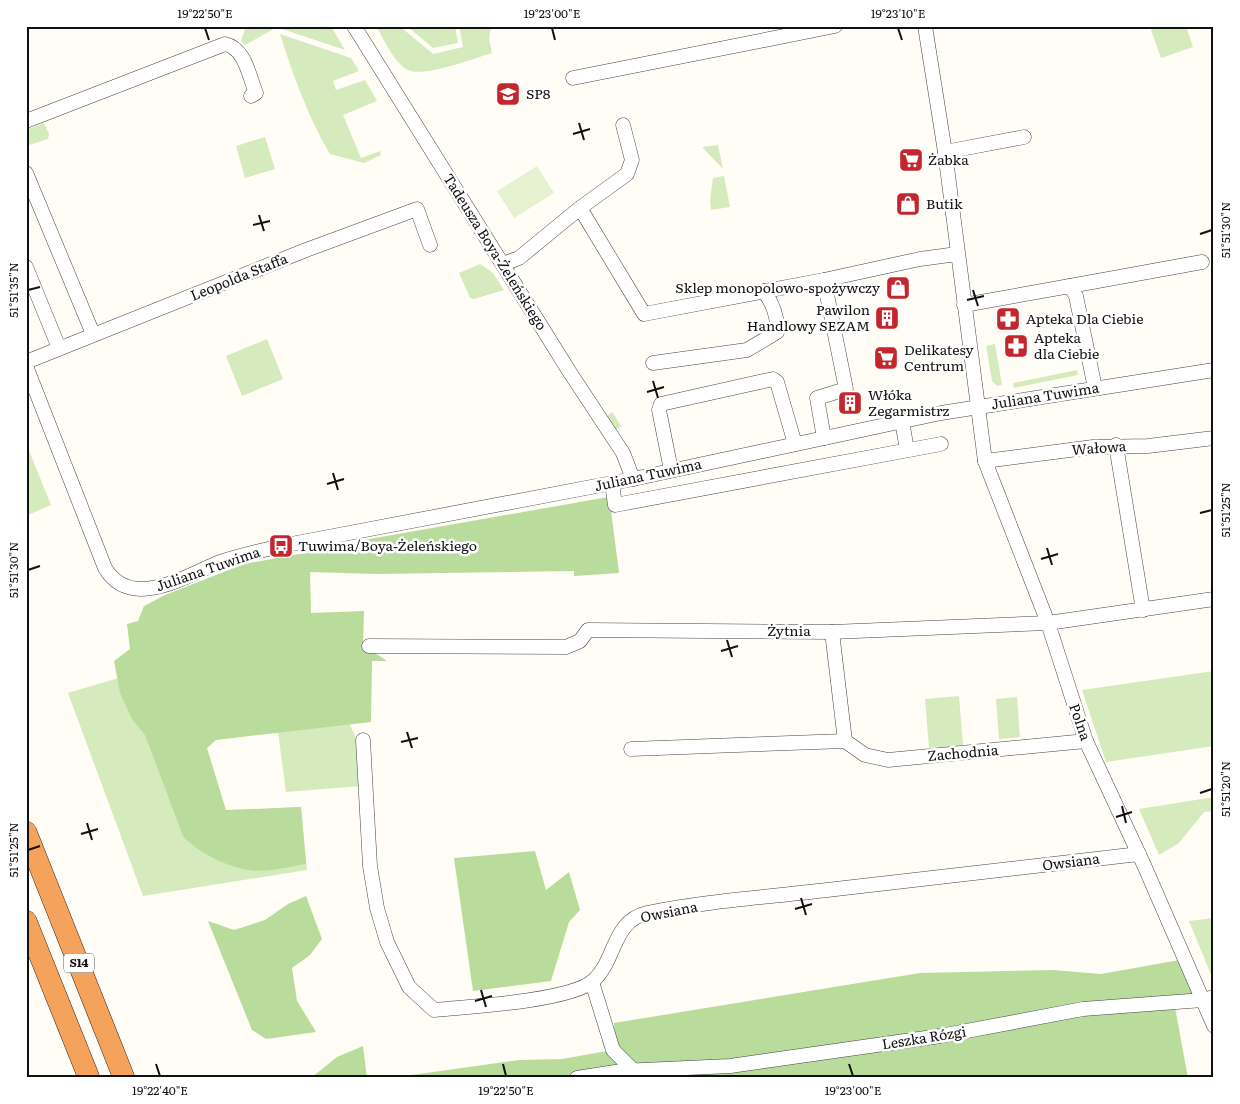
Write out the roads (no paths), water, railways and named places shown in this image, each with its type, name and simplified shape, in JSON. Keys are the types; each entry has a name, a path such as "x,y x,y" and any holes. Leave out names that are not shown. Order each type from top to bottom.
{"highway":[{"name":"S14","path":"26,832 124,1078"},
{"name":"S14","path":"26,921 89,1078"}],"street":[{"name":"Tadeusza Boya-Żeleńskiego","path":"354,26 569,371 623,453 633,479"},
{"path":"573,78 835,26"},
{"name":"Polna","path":"925,26 945,152 985,461 1048,623 1086,741 1208,998 1214,1026"},
{"path":"26,121 225,44 233,46 240,51 256,93 251,96"},
{"path":"503,264 519,258 580,208 627,174 632,160 623,125"},
{"path":"945,152 1024,137"},
{"path":"26,173 93,334"},
{"path":"580,208 644,314 824,280 920,259 958,254"},
{"name":"Leopolda Staffa","path":"26,362 93,334 416,209 430,245"},
{"path":"964,305 1202,262"},
{"path":"26,267 59,348"},
{"path":"824,280 846,389 818,398 824,438"},
{"path":"1070,286 1076,296 1095,388"},
{"path":"653,363 747,350 777,332 773,304 764,291"},
{"name":"Juliana Tuwima","path":"26,366 100,558 110,576 118,583 127,588 147,590 250,553 633,479 902,421 978,407 1214,370"},
{"path":"671,470 659,410 661,404 730,388 773,379 777,382 795,444"},
{"path":"902,421 907,450"},
{"name":"Wałowa","path":"985,461 1116,445 1148,446 1214,438"},
{"path":"612,483 616,505 942,444"},
{"path":"1116,445 1143,610"},
{"name":"Żytnia","path":"369,646 566,647 580,642 588,630 832,632 1048,623 1214,600"},
{"path":"631,749 845,741 832,632"},
{"path":"363,740 370,866 377,908 387,942 409,987 434,1010 525,1001 578,989 592,982 613,1050 633,1070"},
{"name":"Zachodnia","path":"845,741 865,754 888,760 1086,741"},
{"name":"Owsiana","path":"592,982 601,972 623,927 645,914 720,903 1139,854"},
{"name":"Leszka Rózgi","path":"577,1078 633,1070 730,1066 940,1036 1083,1009 1208,998"}],"place":[{"name":"SP8","path":"508,94"},
{"name":"Żabka","path":"911,160"},
{"name":"Butik","path":"908,204"},
{"name":"Sklep monopolowo-spożywczy","path":"898,288"},
{"name":"Pawilon Handlowy SEZAM","path":"887,318"},
{"name":"Apteka Dla Ciebie","path":"1008,319"},
{"name":"Apteka dla Ciebie","path":"1016,346"},
{"name":"Delikatesy Centrum","path":"886,358"},
{"name":"Włóka Zegarmistrz","path":"850,403"},
{"name":"Tuwima/Boya-Żeleńskiego","path":"281,546"}]}
